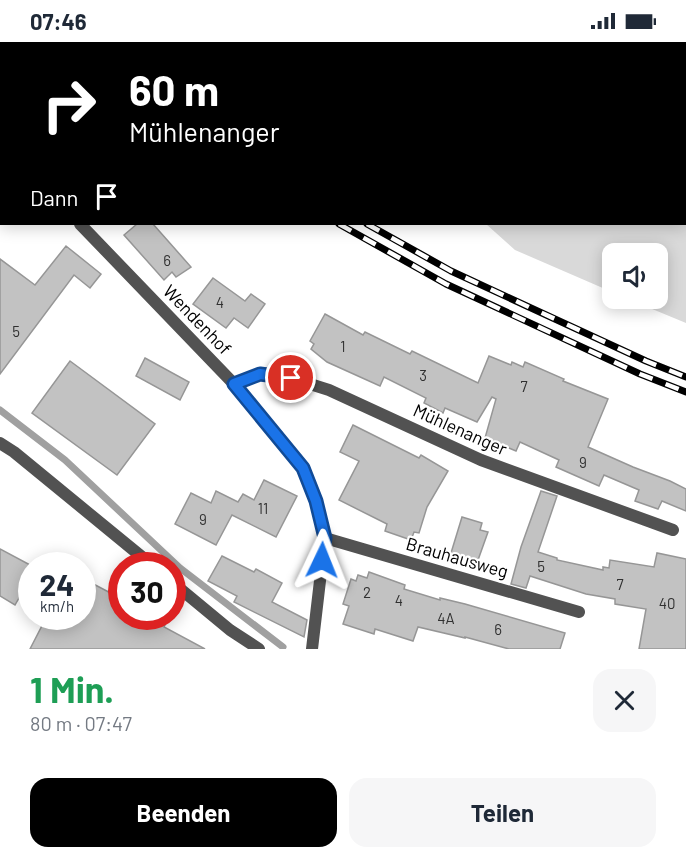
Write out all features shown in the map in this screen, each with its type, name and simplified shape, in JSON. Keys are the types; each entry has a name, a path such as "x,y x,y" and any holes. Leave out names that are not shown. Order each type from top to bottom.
{"street":[{"name":"Wendenhof","path":"81,225 234,384 303,468 316,501 325,538 312,649"},
{"name":"Mühlenanger","path":"234,384 260,374 291,378 329,390 481,460 673,530"},
{"path":"0,442 136,552"},
{"name":"Brauhausweg","path":"325,538 579,612"},
{"path":"186,594 230,630 259,649"}],"shaded area":[{"path":"487,225 686,225 686,323 652,309 668,309 668,243 602,243 602,288 515,250"}],"building":[{"path":"136,225 154,225 191,267 176,277 172,272 164,280 124,235"},
{"path":"66,246 101,274 90,288 74,275 0,374 0,259 35,285"},
{"path":"213,278 245,301 251,294 265,304 248,328 234,318 226,328 193,304"},
{"path":"325,314 363,335 365,332 410,354 412,351 478,383 489,356 523,367 525,362 564,379 563,381 608,399 588,447 686,489 686,511 662,501 658,509 635,501 639,490 604,475 599,486 556,467 559,460 520,442 516,451 485,438 496,399 492,397 477,422 445,408 443,413 424,403 426,398 384,377 380,386 327,362 311,349 314,344 310,341"},
{"path":"145,358 189,382 180,400 136,376"},
{"path":"70,361 155,424 117,475 32,413"},
{"path":"353,425 419,458 421,455 448,471 427,507 419,533 414,532 411,540 385,531 387,524 339,500 359,461 340,452"},
{"path":"264,480 297,496 276,537 232,515 216,545 175,524 191,493 211,503 216,491 238,502 243,494 254,500"},
{"path":"541,491 557,496 538,552 557,558 557,560 603,570 603,567 609,568 610,560 654,567 657,553 686,559 686,649 639,649 646,609 615,604 615,599 586,594 530,576 526,588 511,584 521,547"},
{"path":"462,517 482,523 480,530 488,532 478,560 451,553"},
{"path":"0,549 18,559 18,600 15,605 0,596"},
{"path":"222,556 254,572 256,569 282,583 272,602 307,620 304,637 234,602 237,596 208,581"},
{"path":"369,572 405,585 404,589 565,633 560,649 509,649 418,627 413,641 375,629 374,634 343,624 349,606 343,604 351,579 356,581 358,575 367,578"},
{"path":"96,585 108,592 108,630 170,630 205,649 30,649 40,630 96,630"}],"waterway":[{"path":"0,410 65,460 180,568 283,647"}],"railway":[{"path":"341,225 446,284 640,374 686,392"},
{"path":"369,225 451,271 646,361 686,377"}],"route":[{"path":"291,378 260,374 234,384 303,468 316,501 325,538 322,560"}]}
